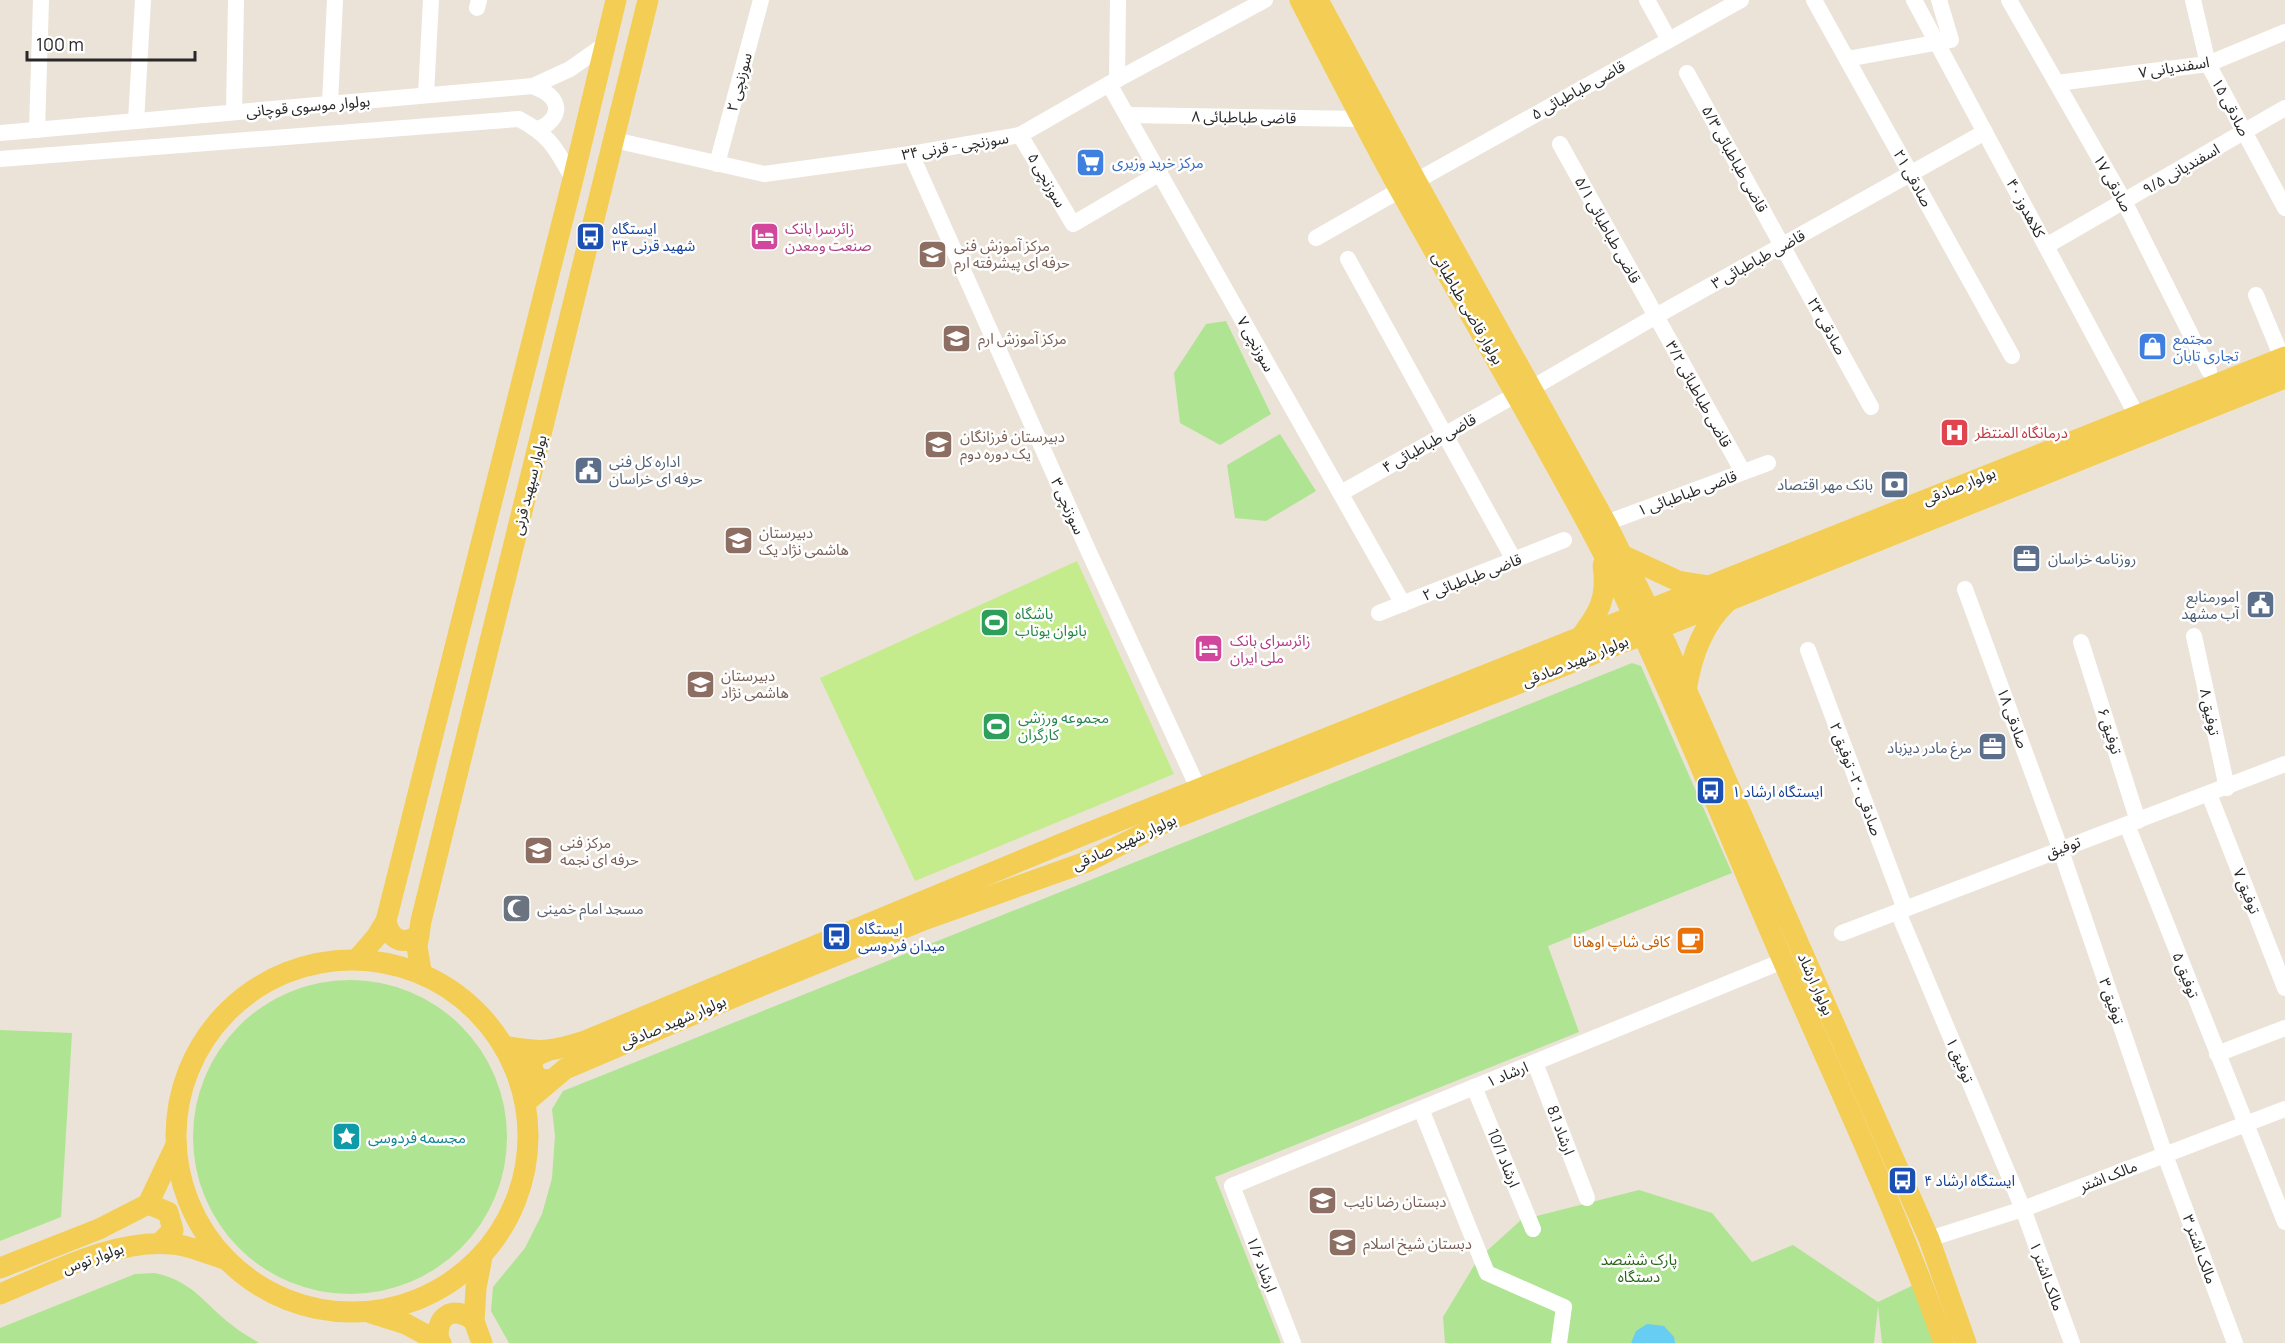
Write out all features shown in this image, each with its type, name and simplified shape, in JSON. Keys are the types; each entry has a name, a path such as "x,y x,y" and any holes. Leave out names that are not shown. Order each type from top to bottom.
{"main road":[{"path":"358,958 377,936 386,921 616,0"},
{"name":"بولوار سپهبد قرنی","path":"421,970 417,947 419,935 648,0"},
{"name":"بولوار قاضی طباطبائی","path":"1300,0 1362,119 1408,186"},
{"name":"بولوار قاضی طباطبائی","path":"1318,0 1408,186 1525,391 1606,523 1622,555 1646,623"},
{"name":"بولوار صادقی","path":"1646,623 1709,586 2137,416 2284,365"},
{"name":"بولوار صادقی","path":"1732,598 2284,365"},
{"name":"بولوار قاضی طباطبائی","path":"1525,391 1601,549 1646,623"},
{"path":"1579,639 1593,620 1606,586 1601,549"},
{"path":"1622,555 1678,581 1709,586"},
{"path":"1686,691 1690,666 1707,625 1732,598"},
{"name":"بولوار شهید صادقی","path":"504,1046 531,1051 547,1051 585,1041 1078,837 1579,639 1646,623 1732,598"},
{"name":"بولوار شهید صادقی","path":"526,1102 565,1069 592,1056 926,920 1089,861 1172,819 1646,623"},
{"name":"بولوار ارشاد","path":"1646,623 1686,691 1929,1239 1966,1343"},
{"name":"بولوار ارشاد","path":"1646,623 1672,698 1783,961 1897,1219 1944,1343"},
{"path":"1078,837 1089,861"},
{"path":"386,921 393,938 402,941 411,940 419,935"},
{"path":"358,958 421,970 460,996 504,1046 515,1067 526,1102 528,1148 523,1183 509,1218 483,1257 442,1289 406,1305 368,1312 325,1311 286,1300 258,1286 225,1259 201,1229 183,1191 175,1148 178,1102 197,1049 220,1016 261,983 303,965 358,958"},
{"path":"547,1051 536,1056 532,1062 533,1072 540,1079 551,1080"},
{"path":"160,1244 172,1230 172,1222 168,1212 148,1204 175,1148"},
{"name":"بولوار توس","path":"0,1268 99,1229 148,1204"},
{"name":"بولوار توس","path":"0,1294 111,1250 140,1243 174,1244 225,1259"},
{"path":"482,1343 474,1321 476,1288 483,1257"},
{"path":"368,1312 406,1324 440,1342"},
{"path":"440,1342 437,1332 440,1322 447,1315 456,1312 466,1314 474,1321"}],"street":[{"path":"37,130 41,0"},
{"path":"136,121 143,0"},
{"path":"234,112 236,0"},
{"path":"330,104 335,0"},
{"path":"426,95 431,0"},
{"name":"سوزنچی ۲","path":"717,164 761,0"},
{"path":"1113,82 1118,0"},
{"name":"سوزنچی - قرنی ۳۴","path":"614,140 764,174 911,154 1020,135 1265,0"},
{"path":"1647,0 1669,40"},
{"name":"قاضی طباطبائی ۵","path":"1316,238 1741,0"},
{"name":"صادقی ۲۱","path":"1814,0 2012,356"},
{"name":"کلاهدوز ۴۰","path":"1914,0 2137,416"},
{"path":"1847,59 1951,40 1939,0"},
{"name":"صادقی ۱۷","path":"2009,0 2124,201 2209,371"},
{"name":"صادقی ۱۵","path":"2193,0 2208,64 2285,208"},
{"name":"اسفندیانی ۷","path":"2057,83 2208,64 2285,32"},
{"name":"بولوار موسوی قوچانی","path":"0,134 533,86 570,69 604,45"},
{"name":"قاضی طباطبائی ۵/۳","path":"1687,73 1782,246"},
{"name":"سوزنچی ۷","path":"1113,82 1127,115 1403,604"},
{"path":"533,86 550,95 555,102 556,111 553,120 537,129"},
{"name":"اسفندیانی ۹/۵","path":"2046,246 2285,108"},
{"name":"قاضی طباطبائی ۸","path":"1127,115 1362,119"},
{"name":"بولوار موسوی قوچانی","path":"0,159 519,119 537,129 554,145 573,179"},
{"name":"قاضی طباطبائی ۳","path":"1525,391 1985,132"},
{"name":"سوزنچی ۵","path":"1020,135 1073,224 1160,173"},
{"name":"قاضی طباطبائی ۵/۱","path":"1560,144 1656,316"},
{"name":"سوزنچی ۳","path":"911,154 1088,550 1199,790"},
{"name":"صادقی ۲۳","path":"1782,246 1871,407"},
{"path":"1348,259 1514,560"},
{"path":"2256,295 2284,365"},
{"name":"قاضی طباطبائی ۳/۲","path":"1656,316 1743,472"},
{"name":"قاضی طباطبائی ۴","path":"1341,493 1525,391"},
{"name":"قاضی طباطبائی ۱","path":"1606,523 1768,463"},
{"name":"قاضی طباطبائی ۲","path":"1379,613 1564,540"},
{"name":"صادقی ۱۸","path":"1965,589 2060,848"},
{"name":"توفیق ۸","path":"2194,636 2227,788"},
{"name":"توفیق ۶","path":"2081,642 2133,823"},
{"name":"صادقی ۲۰- توفیق ۲","path":"1808,650 1901,910"},
{"name":"توفیق","path":"1842,933 2285,764"},
{"name":"توفیق ۷","path":"2209,794 2284,981"},
{"name":"توفیق ۵","path":"2133,823 2217,1054 2285,1222"},
{"name":"توفیق ۳","path":"2060,848 2165,1155"},
{"name":"توفیق ۱","path":"1901,910 2023,1209"},
{"name":"ارشاد ۱","path":"1232,1186 1783,961"},
{"path":"2217,1054 2285,1028"},
{"name":"ارشاد 8.1","path":"1535,1063 1587,1198"},
{"name":"ارشاد 10/1","path":"1474,1087 1533,1229"},
{"path":"1421,1109 1487,1274 1564,1307 1559,1343"},
{"name":"مالک اشتر","path":"1929,1239 2023,1209 2285,1109"},
{"name":"مالک اشتر ۳","path":"2165,1155 2235,1343"},
{"name":"ارشاد ۱/۶","path":"1232,1186 1293,1343"},
{"name":"مالک اشتر ۱","path":"2023,1209 2072,1343"}],"green space":[{"path":"1226,321 1271,414 1220,445 1180,423 1174,373 1206,324"},
{"path":"1280,434 1316,491 1266,521 1235,518 1227,465"},
{"name":"مجموعه ورزشی کارگران","path":"1077,561 1174,774 915,881 820,678"},
{"path":"1632,663 1641,666 1732,873 1548,946 1579,1032 1215,1177 1281,1343 509,1343 491,1311 493,1287 525,1248 542,1214 552,1178 555,1136 552,1109 563,1091"},
{"path":"350,980 381,983 410,992 437,1007 461,1026 480,1050 495,1077 504,1106 507,1137 504,1168 495,1197 480,1224 461,1248 437,1267 410,1282 381,1291 350,1294 319,1291 290,1282 263,1267 239,1248 220,1224 205,1197 196,1168 193,1137 196,1106 205,1077 220,1050 239,1026 263,1007 290,992 319,983"},
{"path":"0,1030 72,1033 61,1217 0,1241"},
{"name":"پارک‌ ششصد دستگاه","path":"1639,1190 1712,1213 1752,1262 1793,1245 1878,1302 1922,1281 1944,1343 1882,1343 1878,1306 1874,1343 1445,1343 1443,1317 1478,1259 1521,1220"},
{"path":"155,1273 179,1281 188,1287 235,1328 259,1343 0,1343 0,1328 135,1274"}],"water":[{"path":"1647,1324 1664,1326 1674,1337 1675,1343 1631,1343 1636,1331"}],"place":[{"name":"مرکز خرید وزیری","path":"1091,162"},
{"name":"ایستگاه شهید قرنی ۳۴","path":"591,237"},
{"name":"زائرسرا بانک صنعت ومعدن","path":"764,237"},
{"name":"مرکز آموزش فنی حرفه ای پیشرفته ارم","path":"933,254"},
{"name":"مرکز آموزش ارم","path":"957,338"},
{"name":"مجتمع تجاری تابان","path":"2152,347"},
{"name":"درمانگاه المنتظر","path":"1954,432"},
{"name":"دبیرستان فرزانگان یک دوره دوم","path":"939,445"},
{"name":"اداره کل فنی حرفه ای خراسان","path":"588,470"},
{"name":"بانک مهر اقتصاد","path":"1894,484"},
{"name":"دبیرستان هاشمی نژاد یک","path":"738,541"},
{"name":"روزنامه خراسان","path":"2027,558"},
{"name":"امورمنابع آب مشهد","path":"2260,605"},
{"name":"باشگاه بانوان یوتاب","path":"994,622"},
{"name":"زائرسرای بانک ملی ایران","path":"1209,649"},
{"name":"دبیرستان هاشمی نژاد","path":"700,684"},
{"name":"مجموعه ورزشی کارگران","path":"997,726"},
{"name":"مرغ مادر دیزباد","path":"1993,747"},
{"name":"ایستگاه ارشاد ۱","path":"1711,791"},
{"name":"مرکز فنی حرفه ای نجمه","path":"539,851"},
{"name":"مسجد امام خمینی","path":"516,908"},
{"name":"ایستگاه میدان فردوسی","path":"837,937"},
{"name":"کافی شاپ اوهانا","path":"1691,941"},
{"name":"مجسمه فردوسی","path":"347,1137"},
{"name":"ایستگاه ارشاد ۴","path":"1903,1180"},
{"name":"دبستان رضا نایب","path":"1323,1201"},
{"name":"دبستان شیخ اسلام","path":"1342,1243"}]}
